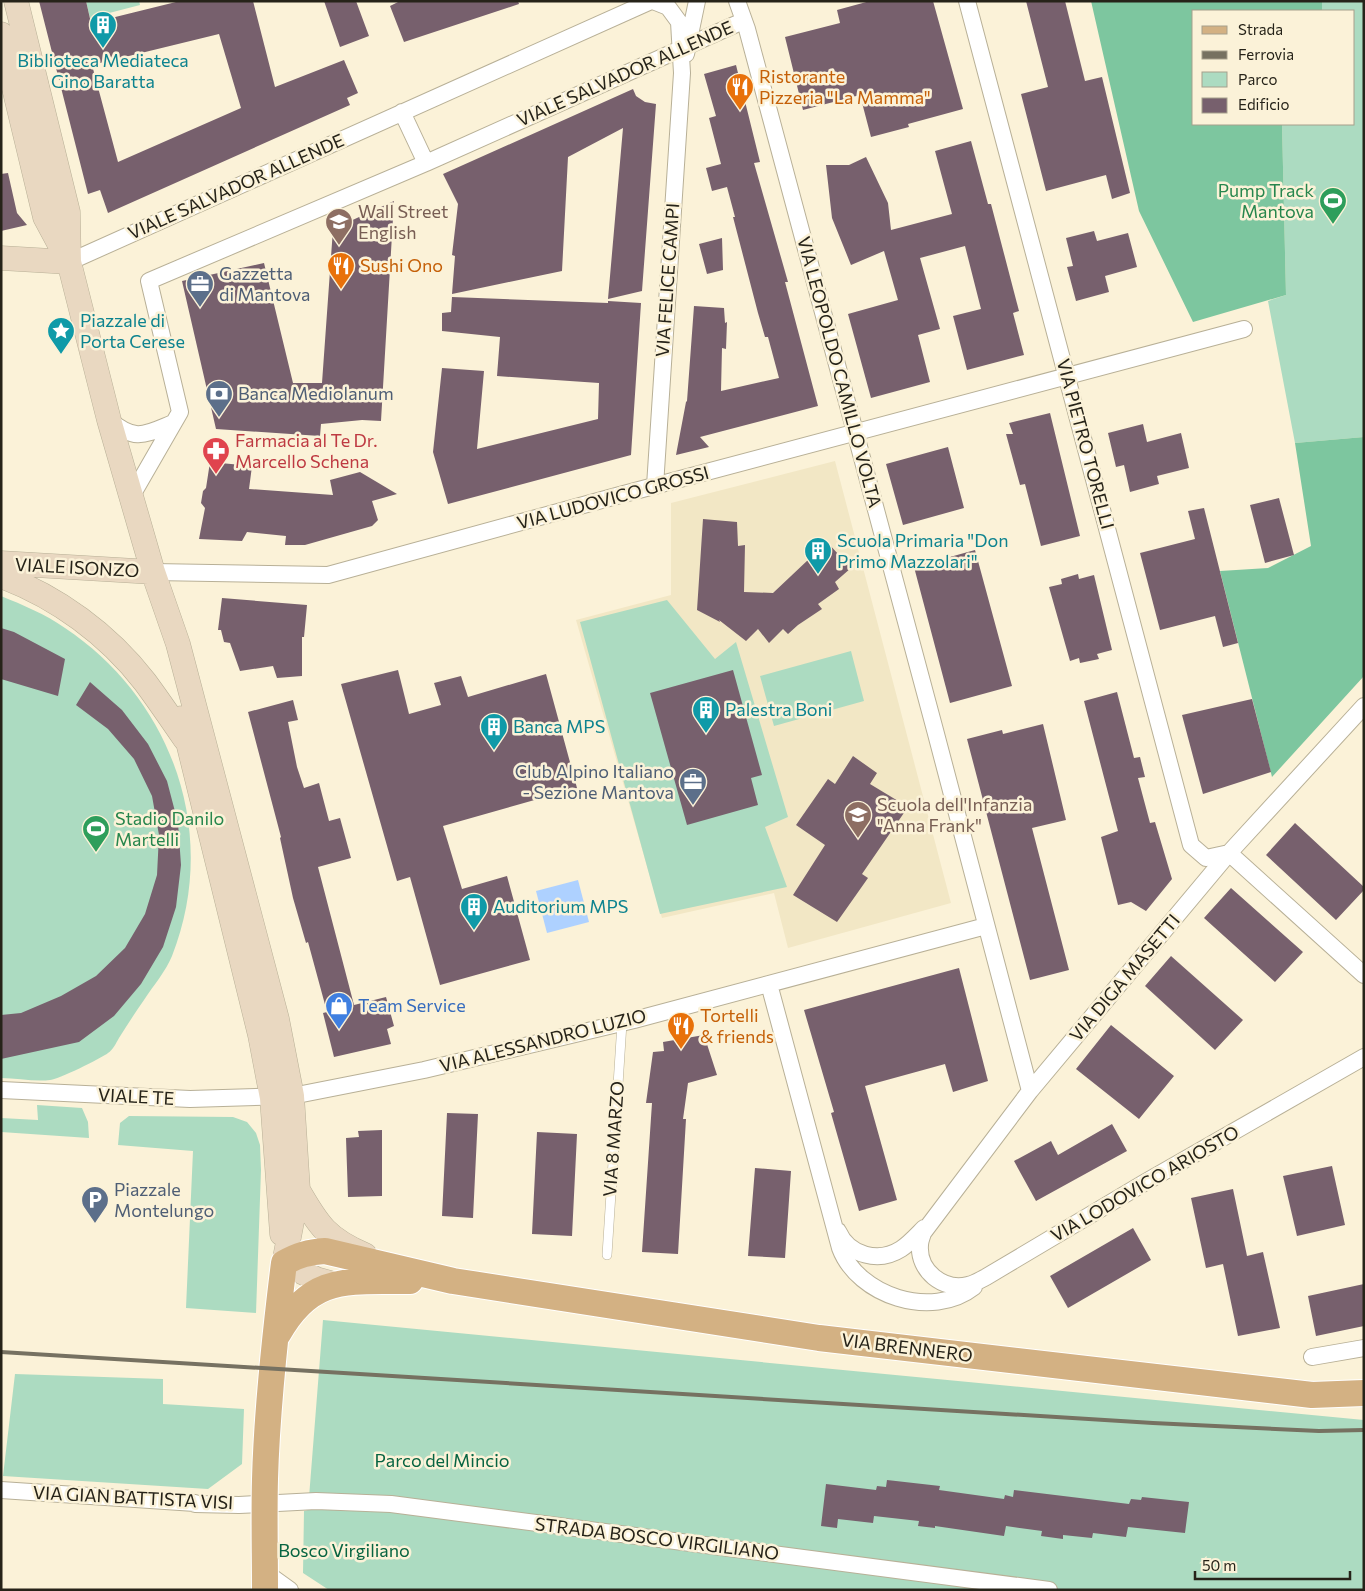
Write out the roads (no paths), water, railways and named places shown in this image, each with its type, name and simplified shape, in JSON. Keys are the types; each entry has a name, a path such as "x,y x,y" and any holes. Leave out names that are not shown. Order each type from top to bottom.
{"main road":[{"path":"16,1 68,212 69,262 109,420 153,572 178,644 277,1019 282,1097 284,1263"},
{"path":"1,34 45,217 69,262"},
{"path":"1,258 69,262"},
{"name":"VIALE ISONZO","path":"1,563 153,572"},
{"path":"153,572 160,626 187,743 260,1035 282,1097 298,1190 284,1263 267,1433 264,1504 265,1581"},
{"name":"VIALE ISONZO","path":"1,576 56,601 110,643 145,682 187,743"},
{"name":"VIA BRENNERO","path":"298,1190 314,1219 322,1229 350,1249 453,1281"},
{"name":"VIA BRENNERO","path":"284,1263 298,1255 325,1251 453,1281 829,1339 1312,1395 1364,1393"},
{"name":"VIA BRENNERO","path":"284,1263 316,1279 334,1284"},
{"name":"VIA BRENNERO","path":"275,1339 292,1311 310,1295 334,1284 347,1282 453,1281"}],"street":[{"name":"VIALE SALVADOR ALLENDE","path":"69,262 652,1"},
{"name":"VIA FELICE CAMPI","path":"652,1 668,8 679,22 684,48"},
{"name":"VIA FELICE CAMPI","path":"655,486 684,48 697,1"},
{"name":"VIA LEOPOLDO CAMILLO VOLTA","path":"737,1 747,29 856,433 1030,1091"},
{"name":"VIA PIETRO TORELLI","path":"967,1 1191,845 1206,858 1229,853"},
{"name":"VIALE SALVADOR ALLENDE","path":"174,423 180,412 149,281 406,172 743,21"},
{"path":"402,112 426,163"},
{"name":"VIA LUDOVICO GROSSI","path":"153,572 328,576 655,486 1244,329"},
{"path":"109,420 120,429 137,436 174,423"},
{"path":"131,497 174,423"},
{"name":"VIA DIGA MASETTI","path":"926,1269 921,1258 920,1245 929,1223 1030,1091 1229,853 1364,706"},
{"path":"1229,853 1364,975"},
{"name":"VIA ALESSANDRO LUZIO","path":"282,1097 424,1070 622,1022 986,926"},
{"path":"769,984 845,1260 867,1283 887,1294 909,1300 942,1301 958,1297 971,1290 986,1277"},
{"name":"VIA LODOVICO ARIOSTO","path":"926,1269 934,1278 944,1284 956,1286 968,1285 986,1277 1144,1183 1364,1057"},
{"name":"VIALE TE","path":"1,1090 190,1100 282,1097"},
{"path":"831,1213 840,1234 848,1246 860,1254 874,1257 889,1255 902,1249 929,1223"},
{"path":"1312,1357 1364,1348"},
{"name":"VIA GIAN BATTISTA VISI","path":"1,1490 120,1497 195,1504 264,1504"},
{"name":"STRADA BOSCO VIRGILIANO","path":"264,1504 316,1501 391,1504 1050,1590"},
{"path":"265,1581 290,1590"}],"lane":[{"name":"VIA 8 MARZO","path":"606,1255 622,1022"}],"water":[{"path":"578,880 589,922 547,933 536,891"}],"railway":[{"path":"1,1352 1153,1423 1319,1431 1364,1430"}],"place":[{"name":"Biblioteca Mediateca Gino Baratta","path":"103,49"},
{"name":"Ristorante Pizzeria \"La Mamma\"","path":"740,111"},
{"name":"Pump Track Mantova","path":"1333,225"},
{"name":"Wall Street English","path":"339,246"},
{"name":"Sushi Ono","path":"341,290"},
{"name":"Gazzetta di Mantova","path":"200,308"},
{"name":"Piazzale di Porta Cerese","path":"61,355"},
{"name":"Banca Mediolanum","path":"219,418"},
{"name":"Farmacia al Te Dr. Marcello Schena","path":"216,475"},
{"name":"Scuola Primaria \"Don Primo Mazzolari\"","path":"818,575"},
{"name":"Palestra Boni","path":"706,734"},
{"name":"Banca MPS","path":"494,751"},
{"name":"Club Alpino Italiano - Sezione Mantova","path":"693,806"},
{"name":"Scuola dell'Infanzia \"Anna Frank\"","path":"858,839"},
{"name":"Stadio Danilo Martelli","path":"96,853"},
{"name":"Auditorium MPS","path":"474,931"},
{"name":"Team Service","path":"339,1030"},
{"name":"Tortelli & friends","path":"681,1050"},
{"name":"Piazzale Montelungo","path":"95,1224"}],"park label":[{"name":"Parco del Mincio","path":"442,1461"},
{"name":"Bosco Virgiliano","path":"344,1551"}]}
